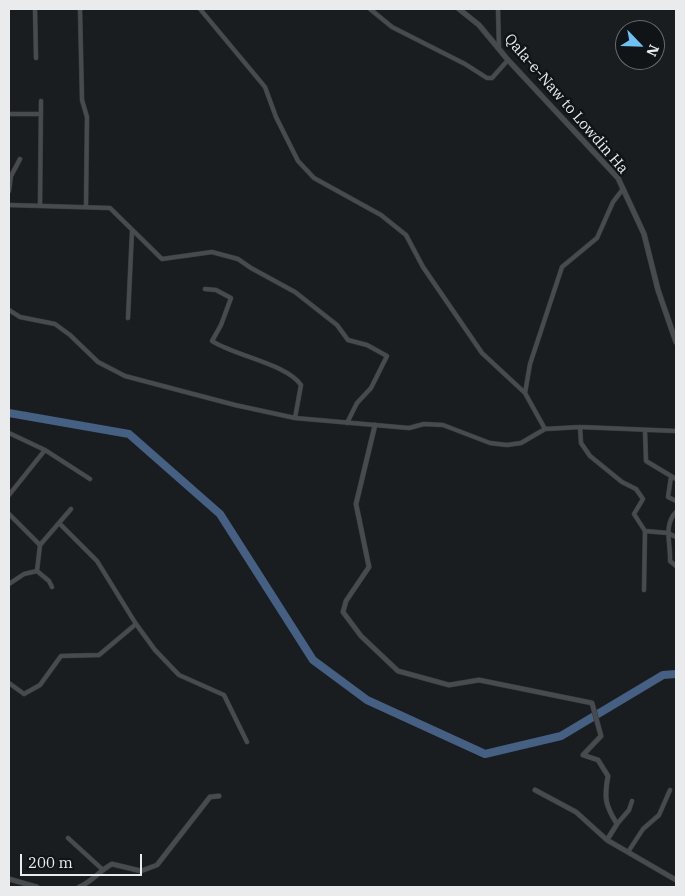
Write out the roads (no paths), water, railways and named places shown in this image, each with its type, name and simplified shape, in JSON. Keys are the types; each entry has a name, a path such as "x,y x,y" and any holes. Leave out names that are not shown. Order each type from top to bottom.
{"main road":[{"name":"Qala-e-Naw to Lowdin Ha","path":"459,9 480,25 508,60 618,178 644,234 658,290 676,342"}],"street":[{"path":"35,9 36,58"},
{"path":"80,9 82,100 87,117 86,206"},
{"path":"200,9 265,87 276,117 298,161 314,178 381,215 406,235 423,267 482,353 525,393 545,429"},
{"path":"370,9 392,27 465,64 487,78 492,78 508,60"},
{"path":"498,9 499,48"},
{"path":"40,101 40,206"},
{"path":"9,114 40,114"},
{"path":"9,191 11,176 20,159"},
{"path":"525,393 530,364 562,267 597,238 613,202 622,189"},
{"path":"9,205 86,206 113,209 132,231 162,259 212,252 238,258 250,268 295,292 337,325 348,340 366,345 386,354 387,358 371,388 357,403 347,423"},
{"path":"128,318 132,231"},
{"path":"205,289 216,290 231,298 221,325 212,341 233,353 274,366 298,380 302,385 295,418"},
{"path":"9,310 20,317 55,324 70,335 98,362 125,376 234,405 295,418 409,428 424,424 443,424 490,443 506,445 521,443 545,429 580,427 676,431"},
{"path":"374,425 356,504 369,567 346,601 342,612 362,636 398,671 449,685 479,680 592,703 602,736 583,755 598,760 608,776 604,796 609,810 618,824"},
{"path":"580,427 582,443 590,456 622,482 636,489 643,499 634,514 645,531 644,590"},
{"path":"645,431 646,461 676,480"},
{"path":"9,433 45,450 90,479"},
{"path":"9,495 45,450"},
{"path":"671,477 668,497 676,501"},
{"path":"37,571 40,546 71,509"},
{"path":"676,512 670,520 668,533 672,553 670,561 676,566"},
{"path":"9,514 40,546"},
{"path":"59,523 97,562 136,624 179,675 224,695 247,742"},
{"path":"645,531 668,533 676,537"},
{"path":"9,584 24,574 37,571"},
{"path":"37,571 49,581 52,587"},
{"path":"9,683 24,694 40,685 61,656 99,654 136,624"},
{"path":"535,790 576,812 607,840 676,880"},
{"path":"628,852 643,829 659,815 670,790"},
{"path":"79,887 90,883 102,869 112,864 141,871 156,865 210,797 219,796"},
{"path":"607,840 629,810 632,802"},
{"path":"68,838 102,869"},
{"path":"9,879 37,887"}],"waterway":[{"path":"9,413 129,434 220,514 313,660 367,700 485,754 561,736 663,675 676,674"}]}
